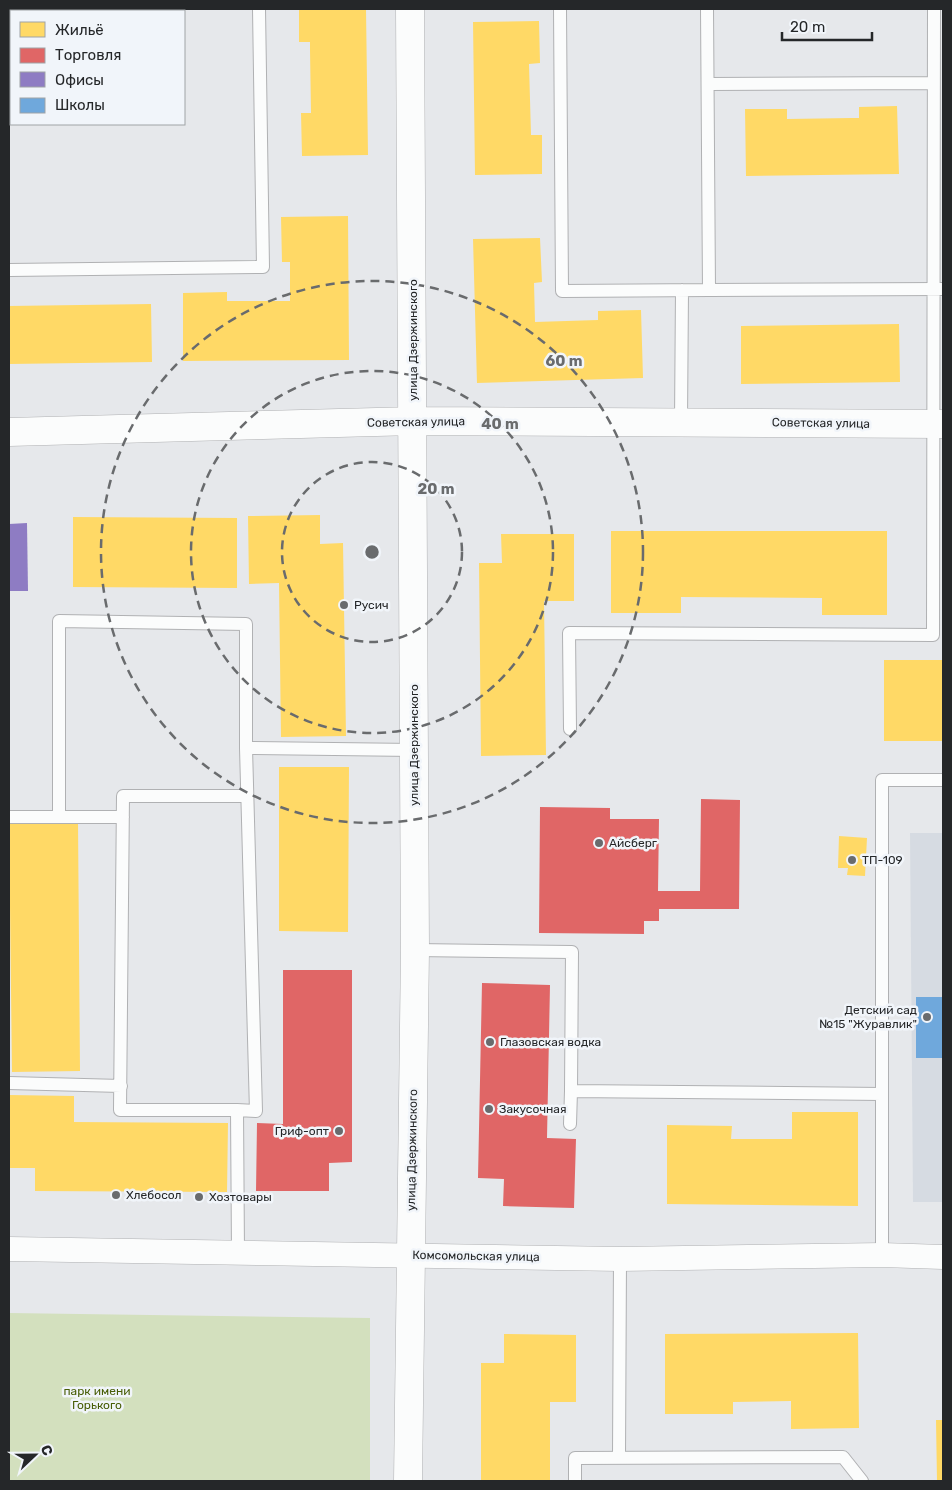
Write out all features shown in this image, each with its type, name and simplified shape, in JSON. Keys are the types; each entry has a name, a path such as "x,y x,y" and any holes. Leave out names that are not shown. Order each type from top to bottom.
{"street":[{"name":"улица Дзержинского","path":"408,1481 415,950 414,421 410,9"},
{"name":"Советская улица","path":"9,432 414,421 682,421 938,424"},
{"name":"Комсомольская улица","path":"9,1248 620,1259 882,1255 943,1257"}],"lane":[{"path":"9,270 263,267 260,9"},
{"path":"560,9 562,291 938,289"},
{"path":"707,9 709,290"},
{"path":"570,729 569,633 938,635 938,289 933,83 934,9"},
{"path":"708,84 933,83"},
{"path":"682,290 682,421"},
{"path":"59,817 59,621 246,624 246,796 256,1111 120,1110 123,796 246,796"},
{"path":"246,748 414,750"},
{"path":"882,1255 882,780 943,780"},
{"path":"9,817 123,817"},
{"path":"415,950 572,952 570,1124"},
{"path":"9,1084 121,1086"},
{"path":"571,1091 882,1094"},
{"path":"237,1110 238,1253"},
{"path":"619,1458 620,1259"},
{"path":"575,1481 575,1458 843,1457 862,1481"}],"shaded area":[{"name":"Детский сад №15 \"Журавлик\"","path":"910,833 943,833 943,1202 913,1202"}],"green space":[{"name":"парк имени Горького","path":"9,1313 370,1318 370,1481 9,1481"}],"building: Жильё":[{"path":"9,9 67,9 10,10 9,80"},
{"path":"299,9 366,9 368,155 302,156 301,113 311,113 310,42 299,42"},
{"path":"539,21 540,63 529,64 531,135 542,135 542,174 475,175 473,22"},
{"path":"897,106 899,174 746,176 745,109 787,109 787,119 859,118 859,107"},
{"path":"348,216 349,360 183,361 183,293 227,292 227,301 290,301 290,262 282,262 281,217"},
{"path":"540,238 542,282 534,283 535,322 598,320 598,311 641,310 643,378 477,383 473,239"},
{"path":"151,304 152,362 9,364 9,306"},
{"path":"899,324 900,382 741,384 741,326"},
{"path":"320,515 320,544 343,543 346,736 281,737 279,583 249,584 248,516"},
{"path":"73,517 237,518 237,588 73,587"},
{"path":"611,531 887,531 887,615 822,615 822,598 681,597 681,613 611,613"},
{"path":"501,534 574,534 574,601 544,601 546,755 481,756 479,563 502,563"},
{"path":"884,660 943,660 943,741 884,741"},
{"path":"279,767 349,767 348,932 279,931"},
{"path":"78,822 80,1071 12,1072 9,823"},
{"name":"ТП-109","path":"839,836 867,838 865,876 847,875 848,868 838,868"},
{"path":"9,1095 74,1096 74,1122 228,1123 227,1192 35,1191 35,1168 9,1168"},
{"path":"792,1112 858,1112 858,1206 667,1204 667,1125 732,1126 731,1139 792,1139"},
{"path":"858,1333 859,1428 791,1429 791,1401 733,1402 733,1414 665,1414 665,1334"},
{"path":"504,1334 576,1335 576,1402 550,1402 550,1481 481,1481 481,1363 504,1363"},
{"path":"936,1420 943,1420 943,1481 937,1481"}],"building: Торговля":[{"name":"Айсберг","path":"701,799 740,800 739,909 659,909 659,921 644,921 644,934 539,933 540,807 610,808 610,819 659,819 658,891 700,891"},
{"path":"283,970 352,970 352,1162 329,1163 329,1191 256,1191 257,1123 283,1124"},
{"path":"482,983 550,985 547,1138 576,1139 574,1208 503,1206 504,1179 478,1178"}],"building: Офисы":[{"path":"27,523 28,591 9,591 9,524"}],"building: Школы":[{"path":"916,997 943,997 943,1058 916,1058"}],"place":[{"name":"Русич","path":"344,605"},
{"name":"Айсберг","path":"599,843"},
{"name":"ТП-109","path":"852,860"},
{"name":"Детский сад №15 \"Журавлик\"","path":"927,1017"},
{"name":"Глазовская водка","path":"490,1042"},
{"name":"Закусочная","path":"489,1109"},
{"name":"Гриф-опт","path":"339,1131"},
{"name":"Хлебосол","path":"116,1195"},
{"name":"Хозтовары","path":"199,1197"}]}
